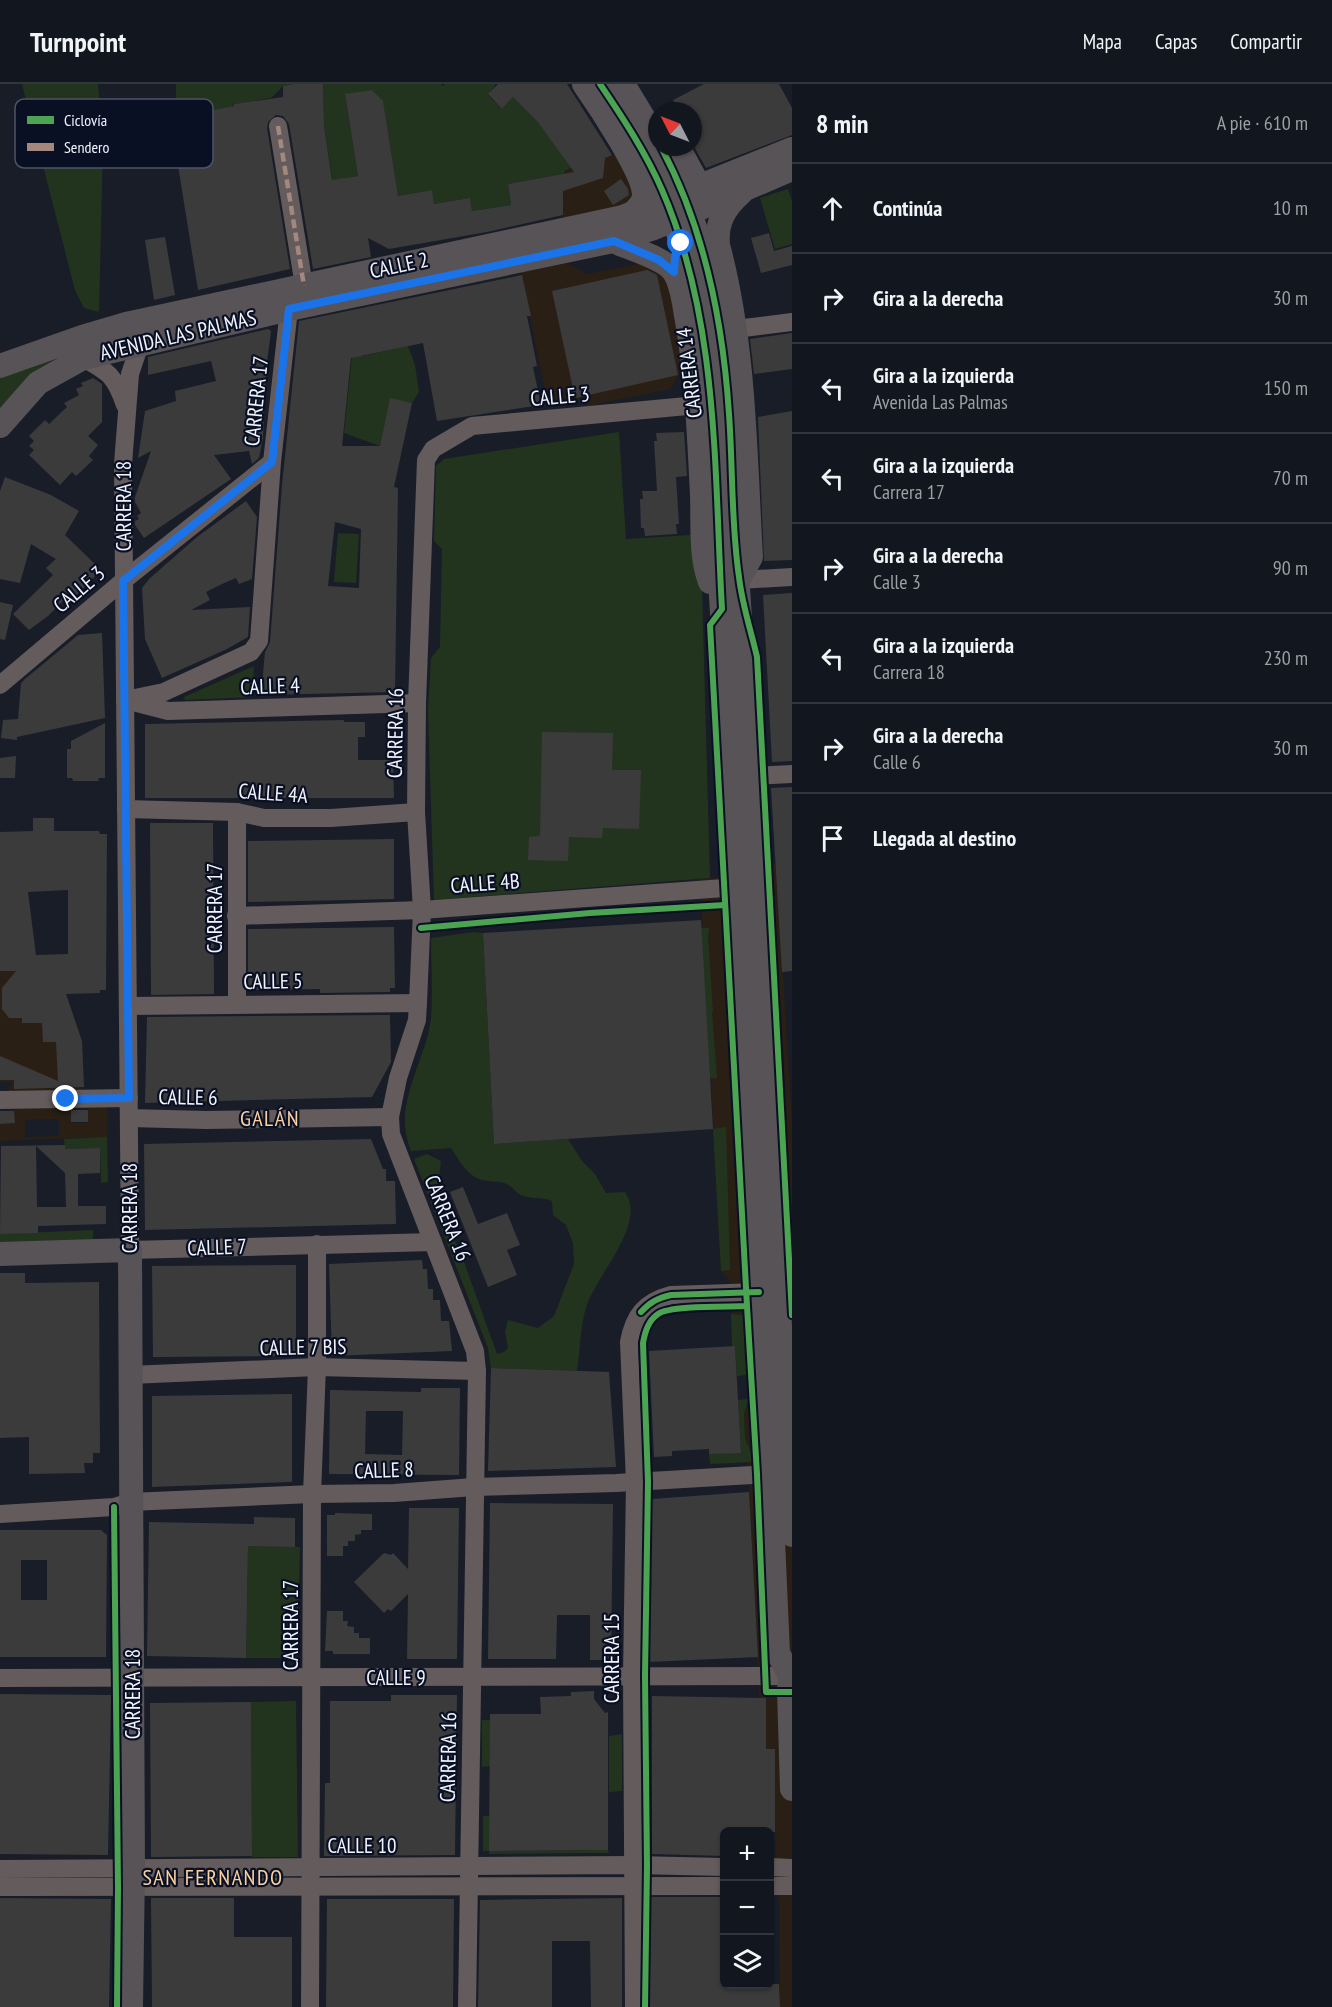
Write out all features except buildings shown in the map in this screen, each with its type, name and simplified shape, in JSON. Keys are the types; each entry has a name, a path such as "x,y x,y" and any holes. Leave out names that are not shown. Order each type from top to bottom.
{"main road":[{"path":"584,84 606,116 630,159 644,196 642,203 632,214"},
{"name":"CARRERA 14","path":"600,84 642,151 662,191 685,256 694,291 709,377 731,566 750,776 784,1257 783,1471 778,1653 791,1674 792,1789"},
{"path":"623,84 648,125"},
{"path":"640,84 651,102"},
{"name":"CALLE 2","path":"0,366 126,324 632,214 704,196 792,148"},
{"name":"CARRERA 14","path":"666,156 681,187 706,260 726,368 731,566 722,609 759,1292 792,1535"},
{"path":"630,159 642,165 660,165 668,156"},
{"path":"683,156 704,196"},
{"name":"AVENIDA LAS PALMAS","path":"0,426 38,383 83,358 289,309 614,241 654,228 704,196 747,188 792,169"},
{"path":"731,566 751,557 743,405 736,329 717,232 720,219 728,205 747,188"},
{"path":"718,245 696,237 685,238 676,253 674,272 687,321 698,405 707,574 722,609"},
{"path":"614,241 659,260 674,272"},
{"name":"CALLE 7","path":"0,1254 130,1250"},
{"name":"CARRERA 18","path":"130,1250 133,1877 131,2007"}],"street":[{"path":"278,126 304,286"},
{"name":"CARRERA 17","path":"180,685 251,652 259,641 272,462 289,309"},
{"path":"736,329 792,322"},
{"name":"CARRERA 18","path":"130,1250 123,464 130,374 140,344"},
{"name":"CARRERA 18","path":"83,358 106,371 118,386 126,410"},
{"name":"CALLE 3","path":"433,449 472,426 698,405"},
{"name":"CARRERA 16","path":"433,449 426,460 417,703 416,812 422,910 417,1020 398,1078 390,1117 391,1134 475,1352 477,1371 467,2007"},
{"name":"CALLE 3","path":"0,685 123,581 272,462"},
{"path":"731,566 792,577"},
{"path":"125,700 164,692 180,685"},
{"path":"178,711 166,702 167,697 180,685"},
{"name":"CALLE 4","path":"125,700 168,711 417,703"},
{"path":"750,776 792,774"},
{"name":"CALLE 4A","path":"126,809 237,812 264,818 331,818 416,812"},
{"name":"CARRERA 17","path":"237,812 237,1004"},
{"name":"CALLE 4B","path":"236,916 422,910 738,887"},
{"name":"CALLE 5","path":"128,1006 418,1003"},
{"name":"CALLE 6","path":"0,1100 129,1098"},
{"name":"CALLE 6","path":"129,1118 206,1120 390,1117"},
{"name":"CALLE 7","path":"130,1250 433,1242"},
{"name":"CARRERA 17","path":"310,2007 312,1494 317,1367 317,1244"},
{"name":"CARRERA 15","path":"634,2007 632,1676 635,1482 629,1342 631,1332 641,1312 648,1304 659,1298 671,1295 759,1292"},
{"name":"CALLE 7 BIS","path":"130,1374 317,1367 477,1371"},
{"name":"CALLE 8","path":"0,1514 114,1507 130,1502 635,1482 783,1471"},
{"name":"CALLE 9","path":"0,1678 791,1674"},
{"name":"CALLE 10","path":"0,1887 312,1867 634,1865 720,1867"},
{"path":"774,1867 792,1868"},
{"name":"CALLE 10","path":"0,1869 310,1886 720,1886"},
{"path":"774,1886 792,1886"}],"shaded area":[{"path":"618,153 638,201 562,221 564,171"},
{"path":"568,263 587,274 643,263 655,268 668,281 685,365 670,389 588,406 575,398 548,407 521,271"},
{"path":"0,845 35,955 52,954 82,1041 84,1093 107,1092 107,1137 0,1141 0,1124 14,1123 14,1107 0,1107 12,1082 0,1082","holes":["71,1106 88,1106 88,1123 71,1123","59,1119 59,1136 25,1137 25,1120"]},
{"path":"776,864 792,1121 792,2007 780,2007 779,1897 775,1897 775,1749 766,1749 759,1698 748,1467 748,1462 752,1461 745,1439 744,1413 749,1402 745,1315 731,1314 729,1279 721,1271 700,879 737,876 756,865"}],"green space":[{"path":"22,84 98,84 99,99 26,99"},
{"path":"176,84 294,84 283,86 271,98 234,104 232,107 213,110 213,99 176,99"},
{"path":"323,84 441,84 443,86 445,84 496,84 488,95 502,109 513,97 540,123 571,168 564,171 564,174 508,184 511,205 472,211 470,198 434,204 432,190 398,196 383,102 372,90 345,95 358,176 344,178 335,196 324,126"},
{"path":"44,168 102,168 99,312 84,308 75,290"},
{"path":"788,189 792,201 792,244 775,249 760,198"},
{"path":"173,327 0,411 0,377 28,369 85,344"},
{"path":"408,346 415,365 419,392 412,403 390,399 380,446 344,433 352,356 363,356"},
{"path":"619,432 626,539 691,535 702,588 710,878 434,900 428,709 431,658 440,647 442,549 434,541 436,466 444,459"},
{"path":"338,533 359,534 356,583 334,582"},
{"path":"254,666 252,697 185,700 184,697"},
{"path":"701,928 709,928 717,1078 709,1078"},
{"path":"474,932 483,933 494,1144 568,1139 582,1161 595,1174 606,1193 625,1192 630,1205 630,1220 625,1235 585,1311 577,1371 491,1368 488,1348 414,1159 427,1154 441,1161 439,1177 446,1187 438,1202 463,1259 497,1354 508,1348 505,1332 508,1320 538,1328 554,1316 574,1264 573,1243 566,1225 553,1215 552,1201 525,1196 506,1184 474,1177 451,1148 411,1151 406,1133 407,1099 431,1017 431,938"},
{"path":"726,1127 730,1270 721,1271 713,1129"},
{"path":"107,1137 108,1182 101,1183 100,1148 65,1149 64,1139"},
{"path":"93,1230 93,1242 0,1245 0,1234"},
{"path":"731,1314 744,1315 747,1375 737,1376 735,1346 732,1346"},
{"path":"749,1399 744,1413 745,1439 751,1452 752,1462 710,1464 709,1454 741,1452 738,1400"},
{"path":"248,1546 300,1547 297,1658 246,1658"},
{"path":"296,1701 298,1857 252,1857 251,1702"},
{"path":"482,1720 490,1720 490,1766 482,1767"},
{"path":"622,1734 622,1791 609,1792 609,1736"},
{"path":"483,1816 490,1816 490,1851 608,1850 609,1853 489,1854 489,1851 483,1851"}],"marked path":[{"path":"278,126 304,286"}],"cycle path":[{"path":"600,84 626,123 662,190 681,240 704,343 715,449 722,609 710,625 747,1306 665,1311 649,1323 643,1343 648,1482 645,1676 647,1866 645,2007"},
{"path":"665,156 689,210 700,243 716,311 726,379 736,557 742,597 757,657 792,1315"},
{"path":"421,928 590,913 725,905"},
{"path":"641,1312 654,1301 671,1295 759,1292"},
{"path":"747,1306 766,1692 792,1692"},
{"path":"114,1507 117,2007"}],"district":[{"name":"GALÁN","path":"270,1118"},
{"name":"SAN FERNANDO","path":"213,1877"}],"route":[{"path":"66,1099 129,1098 123,581 272,462 289,309 614,241 659,260 674,272 675,256 681,243"}]}
